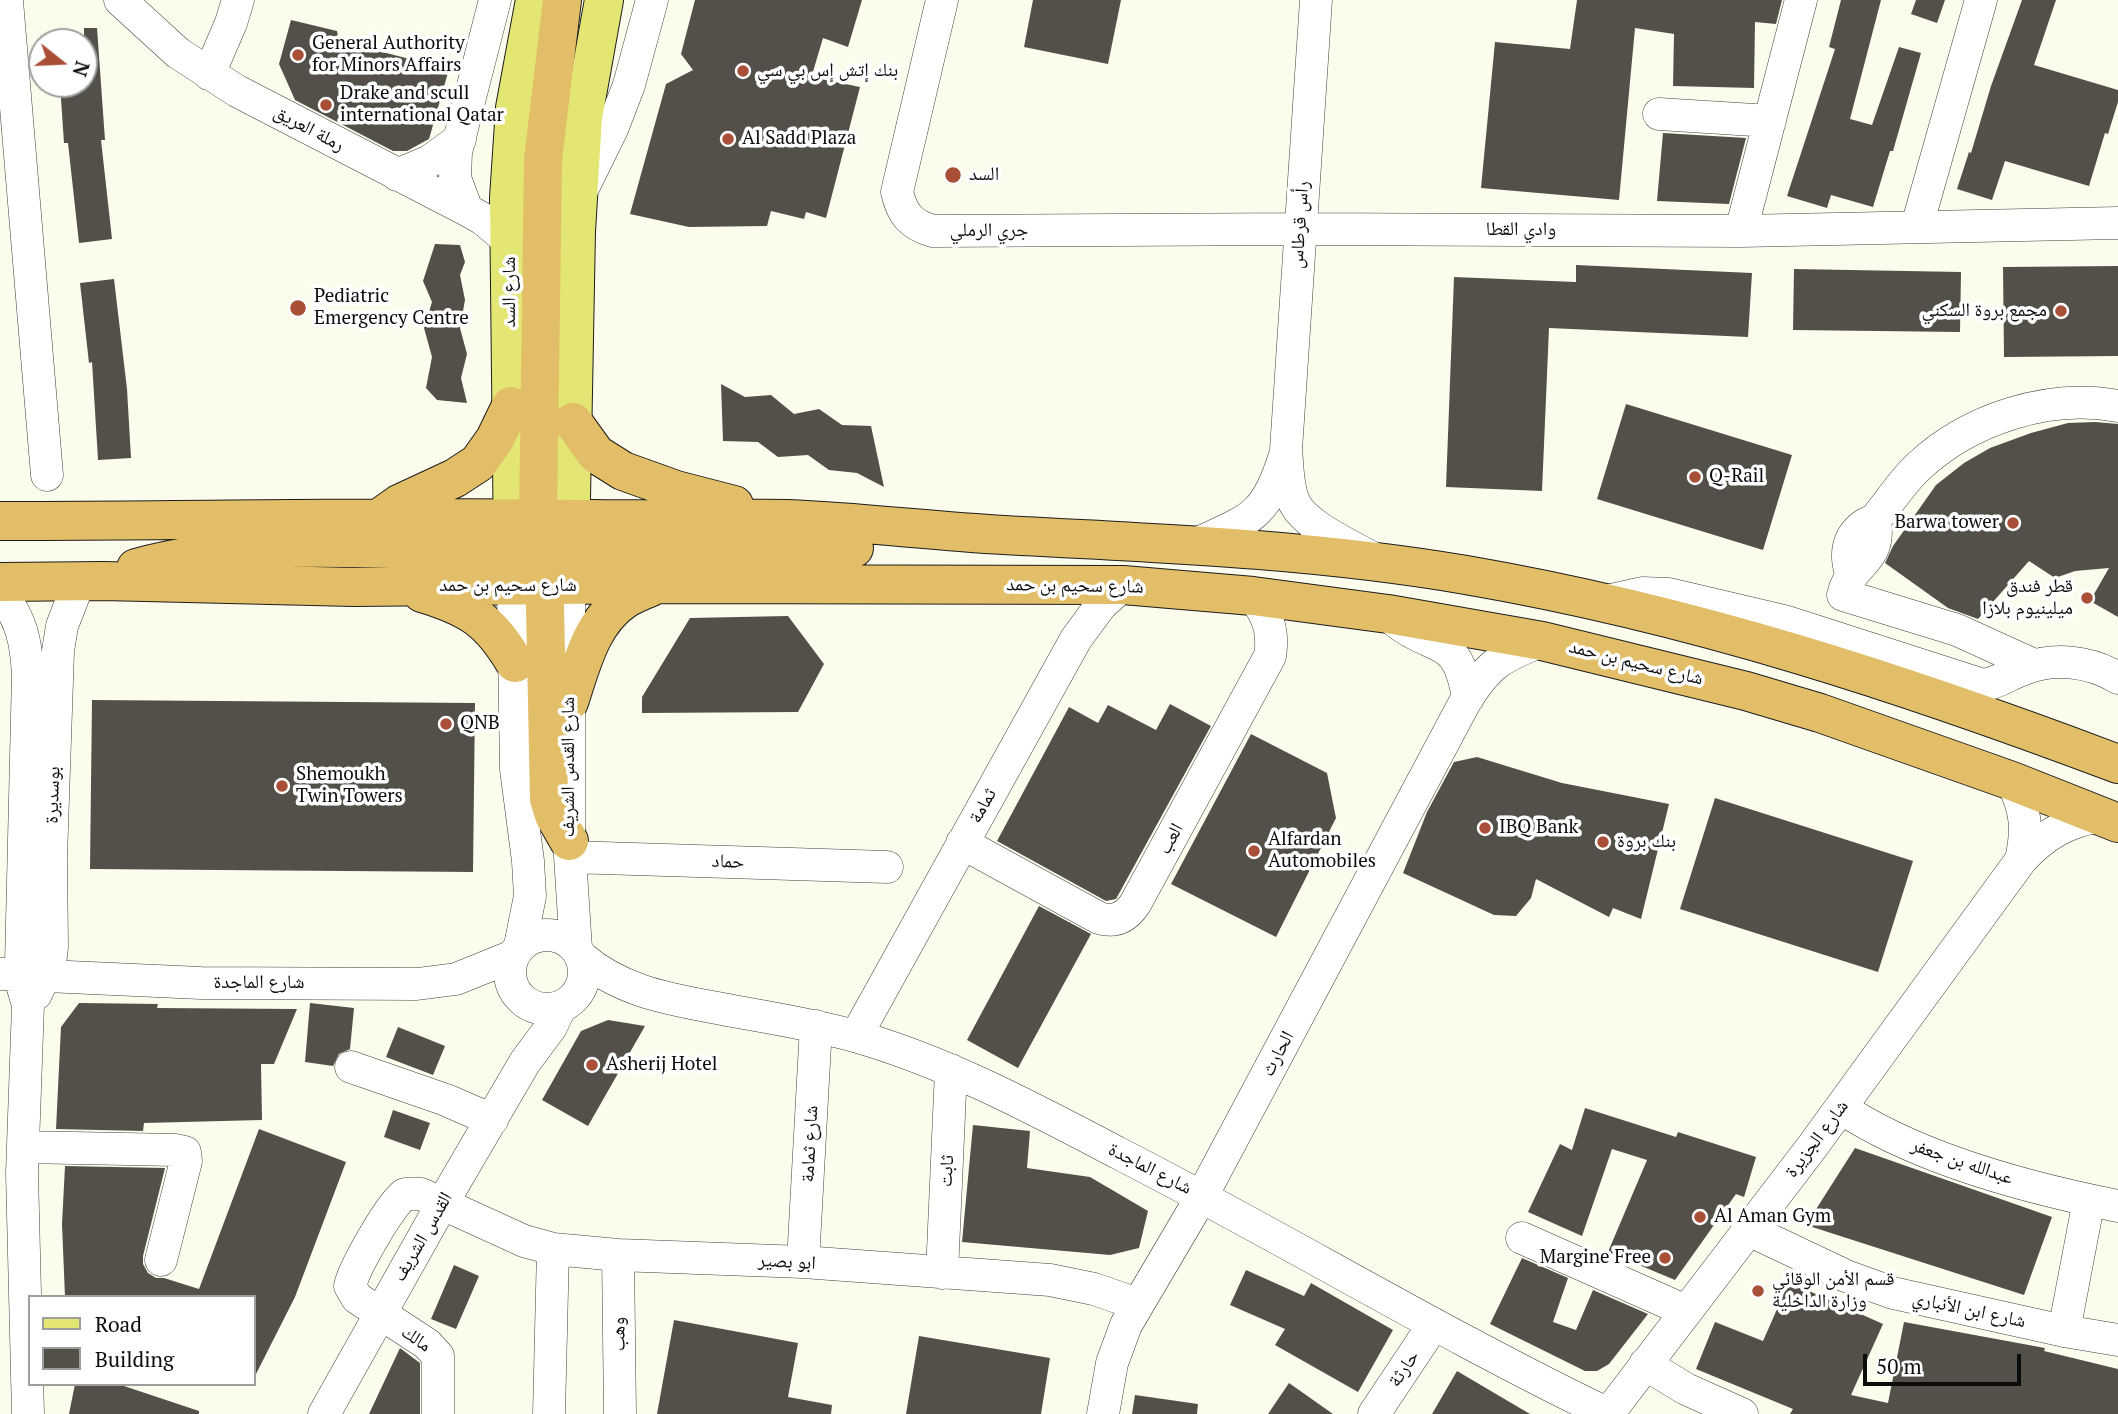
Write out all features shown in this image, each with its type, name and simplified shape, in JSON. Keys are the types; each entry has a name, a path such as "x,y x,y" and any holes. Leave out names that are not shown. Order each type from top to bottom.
{"highway":[{"path":"562,0 543,160 521,228 540,550 549,799 570,849"},
{"path":"380,517 399,503 455,478 478,463 495,439 511,406"},
{"path":"573,422 596,454 623,471 676,490 790,519"},
{"name":"شارع سحيم بن حمد","path":"0,520 380,517 540,550 657,584 1123,585 1253,596 1388,614 1542,641 1746,691 1820,713 2012,781 2109,819"},
{"path":"0,547 89,545 108,540 132,519"},
{"name":"شارع سحيم بن حمد","path":"0,582 400,586 540,550 790,519 947,532 1194,545 1378,561 1474,576 1880,665 2118,764"},
{"path":"91,582 161,561 197,554 254,549 862,548 888,546 947,532"},
{"path":"569,702 589,646 602,622 625,599 657,584"},
{"path":"400,586 450,603 481,619 494,631 514,663"}],"main road":[{"name":"شارع السد","path":"535,0 515,108 511,164 521,228 511,406 540,550"},
{"path":"540,550 573,422 578,196 583,117 604,0"}],"street":[{"name":"رملة العريق","path":"120,0 178,53 237,91 483,219 521,228"},
{"path":"209,74 238,0"},
{"path":"467,210 455,178 456,152 495,0"},
{"path":"578,196 612,129 629,85 652,0"},
{"name":"جري الرملي","path":"942,0 897,192 900,207 908,219 919,228 953,232 1300,229"},
{"name":"رأس قرطاس","path":"1316,0 1286,450 1291,495 1300,513 1378,561"},
{"path":"1741,231 1801,0"},
{"path":"1917,226 1981,0"},
{"path":"8,1 14,240 47,475"},
{"path":"1659,114 1770,121"},
{"path":"397,175 430,161 460,139"},
{"name":"وادي القطا","path":"1300,229 1741,231 2118,223"},
{"path":"1828,635 1847,584 1873,551 1876,541 1875,520 1895,492 1920,465 1962,435 2009,414 2047,406 2085,403 2118,406"},
{"name":"رأس قرطاس","path":"1194,545 1255,514 1271,494 1286,450"},
{"path":"517,951 533,937 549,934 564,939 578,952 584,971 576,994 566,1003 539,1008 526,1002 512,985 510,970 530,896 516,769 514,663 540,550"},
{"name":"شارع القدس الشريف","path":"540,550 569,702 570,849 578,952"},
{"name":"بوسديرة","path":"28,1414 15,1164 24,983 50,964 52,947 37,883 40,745 62,626 91,582"},
{"path":"1847,584 2034,665"},
{"name":"ثمامة","path":"856,1036 1076,639 1101,604 1123,585"},
{"name":"بوسديرة","path":"0,592 13,609 26,647 40,745"},
{"name":"شارع سحيم بن حمد","path":"1601,603 1627,594 1670,594 1751,612 1828,635 1880,665 1983,685 2000,681 2034,665 2067,662 2084,664 2118,678"},
{"name":"العب","path":"962,843 1099,918 1113,920 1126,915 1135,904 1270,656 1271,631 1268,618 1253,596"},
{"path":"1388,614 1406,629 1437,643 1452,654 1462,669 1468,698"},
{"name":"الحارث","path":"1103,1414 1112,1363 1135,1307 1202,1196 1468,698 1482,676 1496,662 1542,641"},
{"name":"شارع الجزيرة","path":"2012,781 2026,818 2021,860"},
{"name":"شارع الجزيرة","path":"1608,1414 1841,1108 2021,860 2054,830 2076,820 2109,819"},
{"name":"حماد","path":"570,849 887,867"},
{"name":"شارع الماجدة","path":"24,983 417,984 456,979 517,951"},
{"name":"شارع الماجدة","path":"578,952 595,969 623,985 664,998 856,1036 951,1070 1032,1108 1202,1196 1434,1324 1608,1414"},
{"name":"شارع الماجدة","path":"566,1003 664,998"},
{"name":"القدس الشريف","path":"525,1062 526,1002"},
{"name":"القدس الشريف","path":"324,1414 525,1062 566,1003"},
{"name":"شارع ثمامة","path":"803,1262 816,1026"},
{"path":"351,1067 434,1095 492,1120"},
{"name":"ثابت","path":"942,1273 951,1070"},
{"name":"عبدالله بن جعفر","path":"1841,1108 1905,1143 1997,1176 2104,1203 2064,1331"},
{"path":"15,1164 176,1150 185,1152 186,1161 161,1260"},
{"name":"ابو بصير","path":"379,1314 357,1298 350,1286 380,1228 398,1198 405,1194 421,1194 524,1241 553,1250 803,1262 1050,1280 1075,1284 1123,1300 1135,1307"},
{"name":"شارع ابن الأنباري","path":"1749,1230 1846,1276 1893,1293 2064,1331 2118,1340"},
{"path":"1522,1238 1686,1311"},
{"path":"549,1414 553,1250"},
{"name":"وهب","path":"618,1255 620,1414"},
{"name":"مالك","path":"379,1314 428,1344 438,1356 438,1414"},
{"name":"حارثة","path":"1374,1414 1434,1324"},
{"path":"1645,1364 1686,1390 1742,1414"}],"building":[{"name":"Al Sadd Plaza","path":"695,0 862,0 848,47 823,38 812,75 860,87 826,218 806,212 804,219 771,211 767,226 689,227 630,214 666,84 693,70 681,54"},
{"path":"1033,0 1121,0 1108,64 1024,47"},
{"path":"1577,0 1782,0 1776,24 1755,22 1754,88 1673,86 1674,34 1635,28 1619,200 1481,188 1495,42 1570,49"},
{"path":"1841,0 1881,0 1850,119 1872,125 1899,47 1921,53 1893,151 1890,151 1873,207 1831,195 1827,208 1787,196 1835,49 1829,47"},
{"path":"1916,0 1945,0 1937,23 1911,14"},
{"path":"2022,0 2056,0 2034,65 2118,90 2118,102 2108,134 2105,133 2089,186 2005,161 1992,200 1957,189"},
{"path":"291,20 337,31 339,41 449,69 429,139 407,151 393,151 295,100 279,64"},
{"path":"98,42 105,140 101,140 112,239 79,243 68,143 64,143 61,98 98,98"},
{"path":"1663,133 1746,138 1729,204 1657,201"},
{"path":"435,244 460,245 465,262 460,275 465,300 460,328 467,354 461,378 467,403 437,400 426,388 432,357 424,328 432,302 423,281"},
{"path":"1576,265 1752,273 1748,337 1549,328 1542,491 1446,487 1454,277 1576,282"},
{"name":"مجمع بروة السكني","path":"2118,266 2118,356 2004,357 2003,267"},
{"path":"1794,269 1961,272 1960,332 1793,330"},
{"path":"114,279 127,389 131,458 98,460 92,362 89,363 80,283"},
{"path":"721,384 745,397 771,395 794,414 819,409 842,425 871,426 884,487 857,473 829,470 808,455 778,457 758,442 723,441"},
{"name":"Q-Rail","path":"1626,404 1792,455 1763,550 1597,499"},
{"name":"Barwa tower","path":"2068,423 2118,424 2118,617 2090,601 2109,568 2075,571 2055,578 2029,561 1978,619 1948,608 1885,563 1893,546 1936,485 1964,463 1990,448 2031,433"},
{"path":"788,616 824,664 798,712 642,713 642,697 690,618"},
{"name":"Shemoukh Twin Towers","path":"92,700 475,703 473,872 90,869"},
{"path":"1170,704 1211,726 1116,899 1106,901 997,841 1069,707 1098,723 1108,705 1156,730"},
{"name":"Alfardan Automobiles","path":"1251,734 1327,773 1336,818 1276,937 1171,884"},
{"path":"1477,757 1562,783 1669,804 1641,919 1613,908 1609,917 1536,879 1531,898 1516,916 1494,915 1403,873 1427,812 1454,762"},
{"path":"1715,798 1913,861 1878,972 1680,909"},
{"path":"1039,906 1091,934 1018,1068 967,1040"},
{"path":"79,1003 158,1004 157,1008 297,1009 274,1064 261,1064 262,1120 144,1123 143,1131 56,1129 61,1027"},
{"path":"310,1003 354,1008 350,1049 339,1054 333,1066 305,1062"},
{"name":"Asherij Hotel","path":"608,1020 645,1026 588,1126 542,1100 581,1031"},
{"path":"398,1027 445,1046 433,1075 386,1057"},
{"path":"1585,1108 1676,1137 1678,1132 1756,1157 1744,1197 1736,1194 1675,1280 1608,1252 1647,1160 1612,1149 1582,1236 1528,1212 1560,1144 1572,1150"},
{"path":"393,1110 430,1123 420,1150 384,1137"},
{"path":"973,1125 1030,1131 1027,1168 1090,1177 1148,1211 1139,1248 1110,1255 962,1242"},
{"path":"259,1129 346,1162 295,1297 256,1374 256,1295 65,1295 62,1224 65,1166 165,1168 143,1264 148,1273 156,1278 199,1289"},
{"path":"1855,1148 2052,1217 2024,1295 1806,1225"},
{"path":"1522,1258 1568,1278 1553,1322 1576,1330 1593,1290 1648,1314 1609,1364 1597,1371 1585,1371 1490,1324"},
{"path":"454,1265 479,1276 456,1329 431,1319"},
{"path":"1246,1270 1304,1296 1311,1283 1393,1330 1358,1392 1275,1345 1285,1329 1230,1305"},
{"path":"1789,1282 1883,1324 1851,1395 1888,1403 1904,1322 2045,1348 2044,1351 2118,1369 2118,1414 1790,1414 1793,1409 1696,1369 1715,1322 1763,1341"},
{"path":"674,1320 798,1343 788,1397 832,1405 831,1414 657,1414"},
{"path":"919,1336 1050,1358 1041,1414 906,1414"},
{"path":"400,1348 420,1363 420,1414 369,1414"},
{"path":"1457,1371 1530,1414 1432,1414"},
{"path":"1289,1383 1333,1414 1268,1414"},
{"path":"75,1386 124,1386 199,1411 199,1414 69,1414"},
{"path":"1135,1395 1198,1404 1197,1414 1132,1414"}],"place":[{"name":"General Authority for Minors Affairs","path":"298,55"},
{"name":"بنك إتش إس بي سي","path":"743,71"},
{"name":"Drake and scull international Qatar","path":"326,105"},
{"name":"Al Sadd Plaza","path":"728,139"},
{"name":"السد","path":"953,175"},
{"name":"Pediatric Emergency Centre","path":"298,308"},
{"name":"مجمع بروة السكني","path":"2061,311"},
{"name":"Q-Rail","path":"1695,477"},
{"name":"Barwa tower","path":"2013,523"},
{"name":"قطر فندق ميلينيوم بلازا","path":"2087,598"},
{"name":"QNB","path":"446,724"},
{"name":"Shemoukh Twin Towers","path":"282,786"},
{"name":"IBQ Bank","path":"1485,828"},
{"name":"بنك بروة","path":"1603,842"},
{"name":"Alfardan Automobiles","path":"1254,851"},
{"name":"Asherij Hotel","path":"592,1065"},
{"name":"Al Aman Gym","path":"1700,1217"},
{"name":"Margine Free","path":"1665,1258"},
{"name":"قسم الأمن الوقائي وزارة الداخلية","path":"1758,1291"}]}
